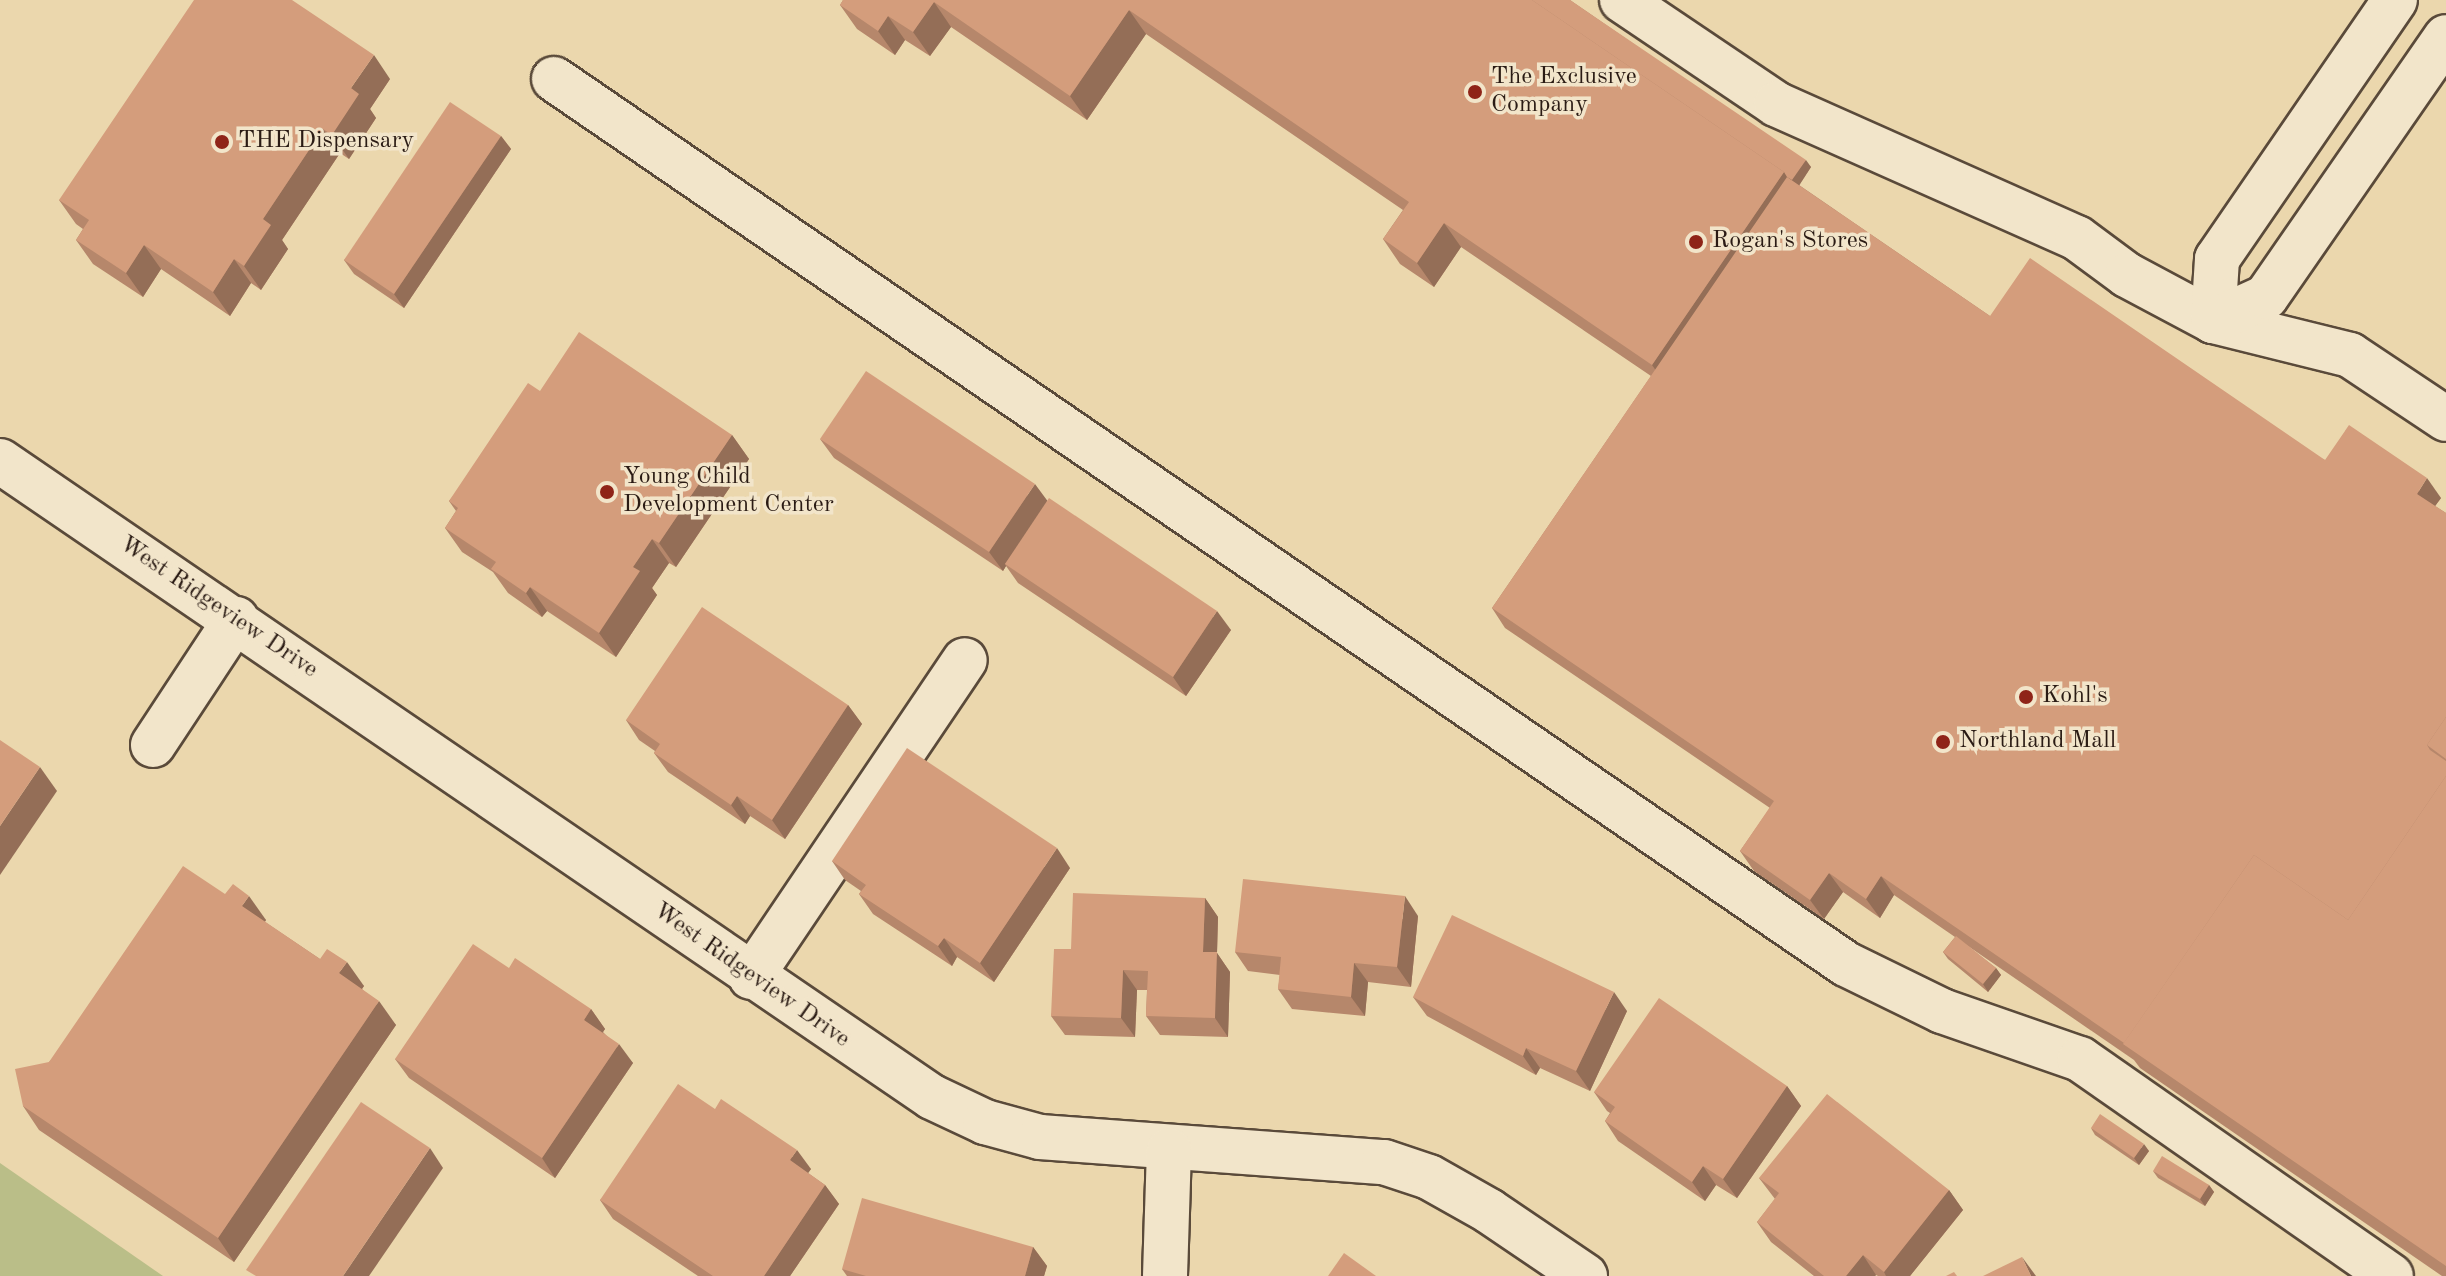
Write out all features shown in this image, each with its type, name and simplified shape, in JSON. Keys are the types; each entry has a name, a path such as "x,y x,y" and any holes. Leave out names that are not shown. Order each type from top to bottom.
{"street":[{"path":"1622,0 1776,104 2077,238 2127,275 2213,321 2350,355 2446,419"},
{"path":"2213,321 2217,259 2395,0"},
{"path":"2213,321 2266,297 2446,37"},
{"path":"554,79 1846,964 1942,1011 2080,1059 2391,1276"},
{"name":"West Ridgeview Drive","path":"0,461 236,619 751,977 932,1097 985,1122 1040,1137 1169,1150 1384,1162 1429,1177 1489,1211 1585,1276"},
{"path":"153,745 236,619"},
{"path":"751,977 965,660"},
{"path":"1165,1276 1169,1150"}],"green space":[{"path":"0,1163 163,1276 0,1276"}],"building":[{"path":"194,0 292,0 374,55 351,88 359,94 332,135 323,129 263,219 271,225 244,266 234,259 213,292 144,245 126,273 76,240 89,220 59,200"},
{"path":"843,0 1532,0 1784,172 1652,365 1444,223 1417,263 1383,239 1409,202 1129,10 1070,96 934,2 913,32 888,16 878,31 840,5"},
{"path":"1532,0 1570,0 1806,160 1792,180"},
{"path":"450,102 501,136 394,294 344,260"},
{"name":"Kohl's","path":"1787,177 1990,316 2030,258 2325,460 2349,425 2427,478 2417,494 2446,513 2446,717 2427,745 2446,761 2446,776 2348,920 2254,855 2124,1043 1881,876 1866,899 1829,873 1810,900 1740,851 1774,801 1492,608"},
{"name":"Young Child Development Center","path":"579,332 732,435 659,543 652,539 633,567 640,571 599,633 530,587 526,593 491,569 496,562 445,528 458,508 449,501 528,383 540,391"},
{"path":"866,371 1035,484 989,552 820,439"},
{"path":"1049,498 1217,611 1173,677 1005,564"},
{"path":"702,607 848,705 772,820 737,796 731,805 654,753 660,744 626,720"},
{"path":"2446,717 2446,759 2427,745"},
{"path":"0,740 40,767 0,826"},
{"path":"907,748 1057,848 980,963 944,938 938,946 859,894 866,885 832,861"},
{"path":"2446,776 2446,1266 2123,1044 2254,855 2348,920"},
{"path":"183,866 225,894 233,884 249,896 242,906 320,959 327,949 347,962 339,973 379,1001 218,1238 23,1106 15,1069 49,1062"},
{"path":"1243,879 1405,896 1397,967 1354,963 1351,997 1278,989 1281,957 1235,952"},
{"path":"1073,893 1205,898 1203,952 1217,952 1215,1018 1146,1016 1148,971 1123,970 1121,1018 1051,1016 1054,949 1071,949"},
{"path":"1452,915 1614,992 1576,1071 1526,1048 1523,1056 1413,997"},
{"path":"1956,936 1996,968 1983,984 1943,952"},
{"path":"473,944 509,968 515,958 591,1009 584,1020 619,1044 542,1158 395,1059"},
{"path":"1659,998 1787,1086 1723,1179 1703,1166 1692,1182 1605,1121 1615,1107 1594,1092"},
{"path":"678,1084 715,1109 721,1099 797,1150 790,1160 825,1185 764,1276 713,1276 600,1200"},
{"path":"1827,1094 1949,1190 1884,1272 1863,1255 1846,1276 1824,1276 1757,1222 1779,1193 1759,1178"},
{"path":"361,1102 430,1148 343,1276 256,1276 246,1270"},
{"path":"2100,1114 2144,1144 2134,1158 2091,1128"},
{"path":"2162,1156 2209,1185 2200,1199 2153,1171"},
{"path":"862,1198 1033,1247 1025,1276 866,1276 842,1269"},
{"path":"1344,1253 1376,1276 1328,1276"},
{"path":"2022,1257 2031,1276 1983,1276"}],"place":[{"name":"The Exclusive Company","path":"1475,92"},
{"name":"THE Dispensary","path":"222,142"},
{"name":"Rogan's Stores","path":"1696,242"},
{"name":"Young Child Development Center","path":"607,492"},
{"name":"Kohl's","path":"2026,697"},
{"name":"Northland Mall","path":"1943,742"}]}
